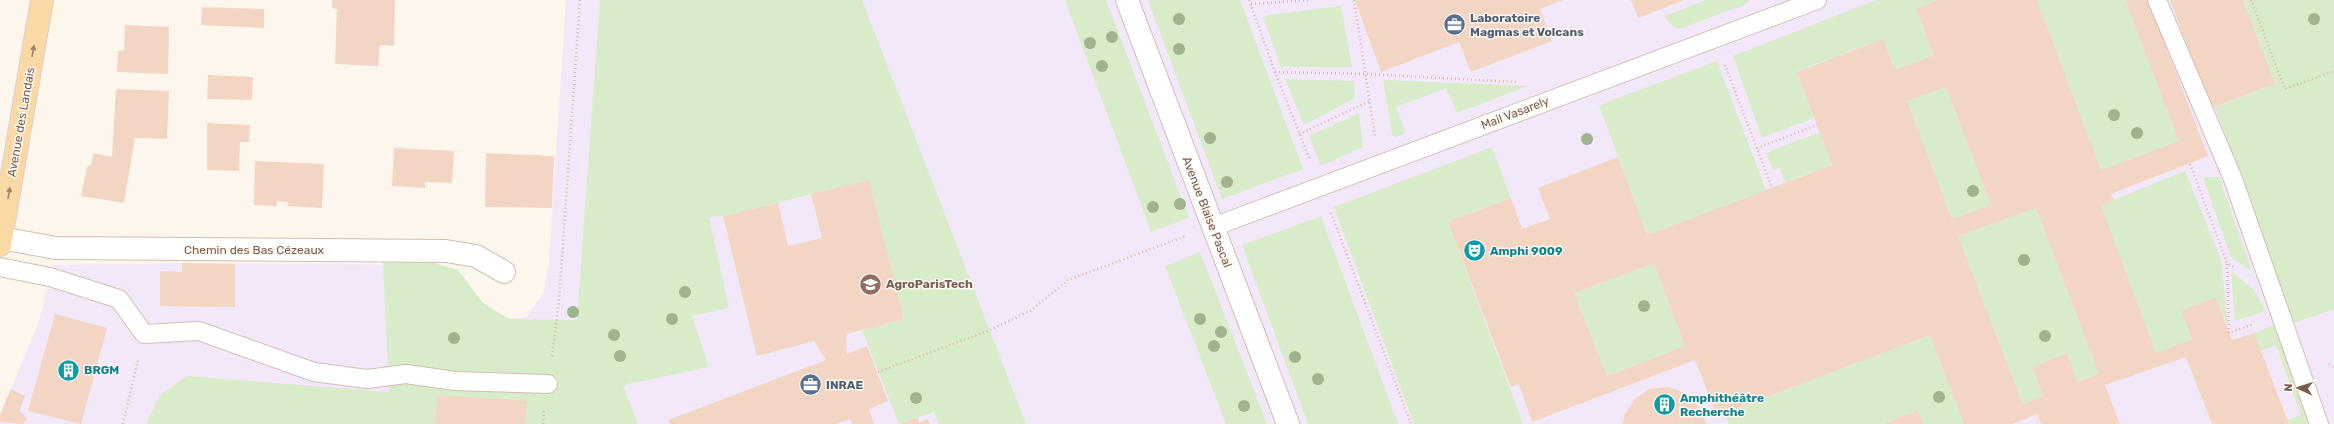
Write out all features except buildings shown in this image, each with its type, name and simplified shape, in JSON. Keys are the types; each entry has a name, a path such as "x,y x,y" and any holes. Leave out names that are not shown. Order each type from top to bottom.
{"main road":[{"name":"Avenue des Landais","path":"1,241 42,0"}],"street":[{"name":"Avenue Blaise Pascal","path":"1127,0 1288,424"},
{"name":"Chemin des Bas Cézeaux","path":"1,241 56,248 446,251 476,256 504,272"}],"lane":[{"name":"Mail Vasarely","path":"1213,227 1715,38 1782,6 1817,0"},
{"path":"2157,0 2233,179 2319,424"},
{"path":"0,267 50,277 119,299 144,334 199,332 314,372 367,378 406,374 455,381 548,384"}],"path":[{"path":"543,424 559,301 580,0"},
{"path":"1251,4 1311,0"},
{"path":"1354,0 1367,74 1379,164"},
{"path":"2251,0 2285,89 2334,71"},
{"path":"1715,38 1772,188"},
{"path":"1275,72 1367,74 1517,82"},
{"path":"1299,134 1370,101"},
{"path":"1757,148 1817,125"},
{"path":"878,372 990,330 1030,311 1068,280 1213,227"},
{"path":"2227,263 2229,332"},
{"path":"123,424 144,334"}],"shaded area":[{"path":"566,0 2334,0 2334,424 0,424 0,415 39,321 53,265 182,263 438,265 484,308 511,319 527,317 544,292 549,261"}],"green space":[{"path":"600,0 862,0 1026,424 939,424 934,412 899,424 862,330 904,319 869,180 724,216 709,217 729,308 692,316 709,367 623,385 638,424 146,424 160,395 187,376 389,392 383,263 431,262 458,270 483,303 509,319 577,320"},
{"path":"1065,0 1106,0 1189,218 1151,232"},
{"path":"1148,0 1240,0 1303,169 1222,199"},
{"path":"1705,0 1749,0 1744,5 1679,29 1667,21 1665,16"},
{"path":"1876,0 1938,0 1916,9 1934,55 1895,70 1883,39 1797,71 1814,118 1762,138 1733,56"},
{"path":"2037,0 2125,0 2179,141 2101,170"},
{"path":"2243,0 2334,0 2334,309 2297,322 2294,322 2215,107 2275,84"},
{"path":"1341,6 1352,67 1281,67 1263,16"},
{"path":"1717,61 1766,190 1647,235 1599,105"},
{"path":"1285,79 1354,81 1355,98 1304,125"},
{"path":"1383,80 1528,86 1457,113 1446,88 1396,107 1406,133 1396,137 1392,135"},
{"path":"1946,87 1991,205 1952,219 1907,101"},
{"path":"1359,113 1363,147 1321,166 1309,136"},
{"path":"1820,132 1832,165 1785,182 1780,168 1773,169 1766,153"},
{"path":"1492,147 1511,198 1448,222 1523,424 1414,424 1334,207"},
{"path":"2185,171 2221,260 2228,327 2216,297 2181,311 2192,339 2156,353 2101,205"},
{"path":"2203,177 2219,177 2252,271 2231,258"},
{"path":"2036,208 2099,374 2078,382 2067,353 2032,367 2043,396 2023,405 1958,236"},
{"path":"1321,216 1398,424 1308,424 1242,245"},
{"path":"1200,252 1267,424 1226,424 1165,266"},
{"path":"1654,263 1685,346 1607,376 1574,293"},
{"path":"2231,271 2253,289 2266,311 2235,321"},
{"path":"2274,325 2312,424 2289,424 2287,420 2301,415 2276,345 2261,351 2254,333"},
{"path":"1930,335 1964,424 1924,424 1918,410 1882,424 1729,424 1725,413"}],"place":[{"name":"Laboratoire Magmas et Volcans","path":"1455,25"},
{"name":"Amphi 9009","path":"1475,251"},
{"name":"AgroParisTech","path":"870,284"},
{"name":"BRGM","path":"68,370"},
{"name":"INRAE","path":"811,385"},
{"name":"Amphithéâtre Recherche","path":"1664,405"}]}
